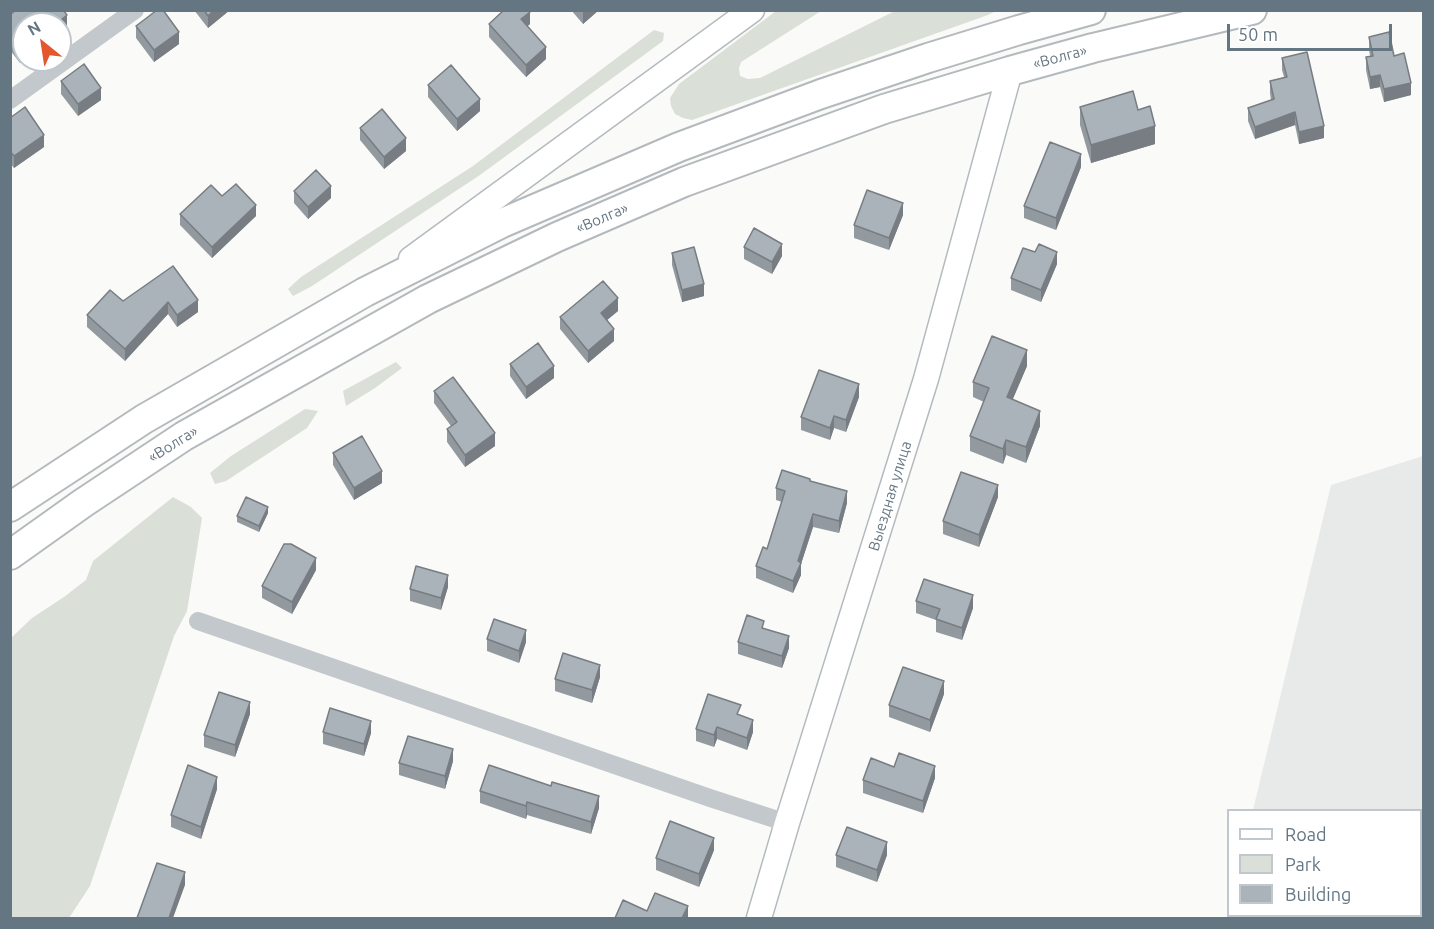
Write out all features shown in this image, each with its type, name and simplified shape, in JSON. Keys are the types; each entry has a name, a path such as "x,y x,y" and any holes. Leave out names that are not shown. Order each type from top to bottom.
{"highway":[{"path":"10,507 144,419 365,292 502,223 679,147 821,94 928,58 1022,20 1091,10"},
{"name":"«Волга»","path":"10,555 184,436 428,299 557,237 684,182 884,109 1010,70 1252,10"}],"main road":[{"path":"365,292 752,10"},
{"name":"Выездная улица","path":"759,918 926,380 1010,70"}],"street":[{"path":"10,100 135,10"},
{"path":"198,621 787,823"}],"shaded area":[{"path":"1423,456 1423,918 1227,918 1422,917 1422,809 1253,809 1331,485"}],"green space":[{"path":"776,11 821,11 741,62 740,76 748,79 760,78 895,11 996,11 692,120 675,114 670,98 679,84"},
{"path":"654,30 664,33 663,41 480,175 312,286 293,296 288,289 301,277 473,166"},
{"path":"396,362 402,368 346,406 343,391"},
{"path":"305,409 318,411 307,428 226,481 215,484 210,473 231,456"},
{"path":"173,497 191,507 202,518 187,611 174,636 90,886 69,918 11,918 11,638 32,618 86,580 93,561"}],"building":[{"path":"16,10 63,10 65,12 14,12"},
{"path":"157,10 163,10 179,32 154,50 136,26"},
{"path":"204,10 214,10 208,16"},
{"path":"504,10 529,10 530,12 521,19 546,47 526,65 489,24"},
{"path":"12,13 12,41 10,38 10,15"},
{"path":"1389,32 1394,56 1404,53 1411,83 1384,89 1380,75 1370,77 1366,57 1373,56 1369,37"},
{"path":"1307,52 1324,126 1299,132 1295,112 1255,127 1248,108 1274,99 1270,81 1287,77 1282,58"},
{"path":"84,64 101,88 78,104 61,81"},
{"path":"451,65 480,99 457,119 428,85"},
{"path":"1133,91 1138,110 1150,106 1155,126 1091,145 1080,107"},
{"path":"25,107 44,135 14,156 10,151 10,118"},
{"path":"382,109 406,138 384,157 360,128"},
{"path":"1050,142 1081,154 1056,218 1024,206"},
{"path":"316,170 331,186 308,207 294,191"},
{"path":"236,184 256,205 212,247 180,214 211,185 222,196"},
{"path":"867,190 903,203 889,238 854,225"},
{"path":"754,228 782,244 772,262 744,247"},
{"path":"1039,244 1057,252 1041,290 1011,278 1023,248 1035,252"},
{"path":"694,247 704,284 682,290 672,253"},
{"path":"173,266 198,300 177,315 168,302 125,349 87,315 110,290 123,301"},
{"path":"603,281 618,298 601,313 614,329 588,351 560,317"},
{"path":"992,336 1027,350 1007,397 1040,411 1026,447 1006,440 1003,449 970,436 989,388 973,382"},
{"path":"538,343 554,366 526,387 510,364"},
{"path":"819,370 859,384 846,420 834,416 830,428 801,417"},
{"path":"453,377 495,433 465,455 447,429 457,422 434,391"},
{"path":"362,436 382,471 354,488 333,453"},
{"path":"782,470 810,479 810,481 847,491 839,521 813,514 798,561 801,563 793,581 756,566 763,547 767,549 785,491 776,488"},
{"path":"961,472 998,485 979,535 943,521"},
{"path":"246,497 268,507 259,526 237,516"},
{"path":"284,544 291,544 316,558 292,602 262,586"},
{"path":"416,566 448,575 441,598 410,589"},
{"path":"924,579 973,595 962,628 936,619 940,609 916,601"},
{"path":"747,615 764,621 762,628 789,636 782,656 738,642"},
{"path":"494,619 526,630 519,651 487,639"},
{"path":"563,653 600,665 592,690 555,679"},
{"path":"903,667 944,681 930,720 889,705"},
{"path":"219,692 250,702 235,745 204,735"},
{"path":"708,694 741,705 737,714 753,720 747,738 717,727 714,735 696,729"},
{"path":"330,708 371,721 364,744 323,732"},
{"path":"408,736 453,749 445,776 399,763"},
{"path":"899,753 935,766 923,801 863,780 871,758 894,767"},
{"path":"188,765 217,777 201,827 171,815"},
{"path":"489,765 551,786 552,782 599,796 591,822 527,802 526,806 480,791"},
{"path":"670,821 714,838 699,874 656,858"},
{"path":"847,827 887,842 877,870 836,855"},
{"path":"157,863 185,872 169,918 137,918"},
{"path":"655,893 688,906 682,918 615,918 623,900 647,911"}]}
